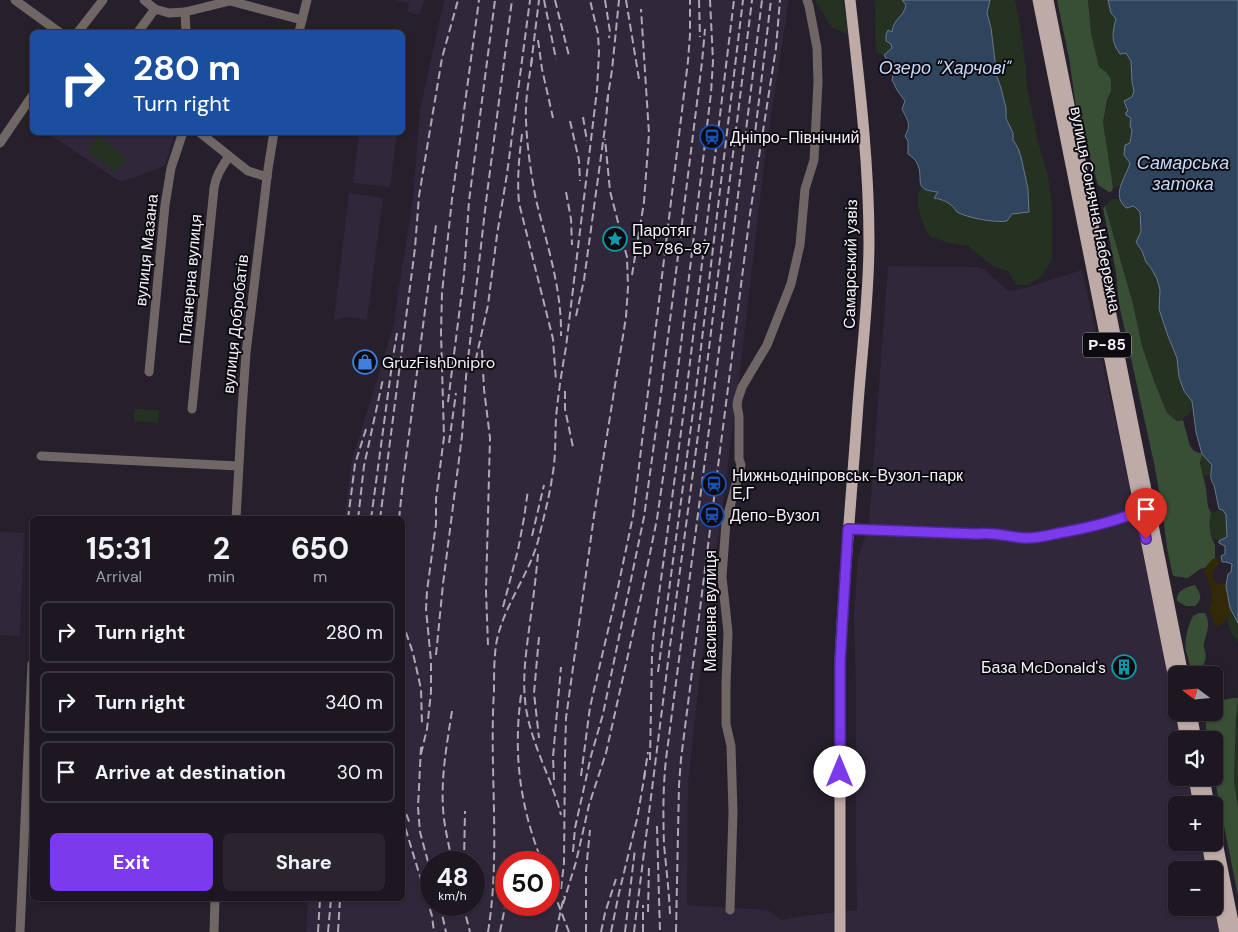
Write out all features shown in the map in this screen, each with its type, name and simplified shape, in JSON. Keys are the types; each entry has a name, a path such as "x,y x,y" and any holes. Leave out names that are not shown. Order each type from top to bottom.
{"main road":[{"name":"Самарський узвіз","path":"840,932 840,662 848,529 865,324 869,242 862,105 850,0"},
{"name":"вулиця Сонячна Набережна","path":"1038,0 1171,666"},
{"name":"вулиця Сонячна Набережна","path":"1048,0 1181,666"},
{"path":"1219,851 1235,932"},
{"path":"1222,916 1225,932"}],"street":[{"path":"80,30 103,0"},
{"path":"144,0 155,9 169,13 185,12 230,2 302,20"},
{"path":"300,30 307,0"},
{"name":"Масивна вулиця","path":"730,910 733,812 731,746 726,724 728,632 722,577 726,522 741,465 739,459 738,399 742,387 767,345 791,284 800,245 805,189 814,160 818,82 817,48 807,0"},
{"path":"17,1 56,30"},
{"path":"139,30 155,9"},
{"path":"185,12 186,30"},
{"path":"0,143 30,99"},
{"name":"вулиця Мазана","path":"149,372 170,168 182,135"},
{"path":"203,135 248,171 267,177"},
{"name":"вулиця Добробатів","path":"236,516 246,353 274,135"},
{"name":"Планерна вулиця","path":"192,409 215,179 229,156"},
{"path":"41,456 238,466"},
{"path":"848,529 992,533 1022,538 1036,538 1097,526 1122,519 1140,511"},
{"path":"20,932 28,849 30,780"},
{"path":"214,932 215,901"}],"shaded area":[{"path":"394,0 424,0 420,15 407,12 409,3"},
{"path":"444,0 789,0 766,149 737,397 700,673 688,785 687,905 768,910 781,920 857,910 854,616 858,559 869,523 888,266 979,267 984,269 1008,291 1022,289 1082,270 1123,455 1168,676 1168,721 1177,721 1179,731 1168,731 1168,786 1190,786 1192,796 1168,796 1168,851 1203,851 1205,861 1168,861 1168,916 1217,916 1220,932 306,932 308,901 405,901 405,516 345,516 351,464 393,327 413,197 420,110"},
{"path":"51,135 174,135 165,166 121,182"},
{"path":"359,135 397,135 390,187 353,183"},
{"path":"349,193 383,198 367,320 347,317 334,319"},
{"path":"0,532 24,533 20,636 0,635"}],"green space":[{"path":"815,0 843,0 848,34 832,28"},
{"path":"874,0 902,0 906,5 894,24 892,32 888,30 892,48 884,55 877,53"},
{"path":"990,0 1015,0 1026,68 1026,82 1038,141 1048,176 1052,207 1052,259 1042,276 1028,285 1016,285 1009,272 993,266 968,246 953,244 930,237 918,206 921,187 929,192 938,192 934,198 951,204 957,212 1007,221 1012,214 1028,204 1028,189 1021,157 1006,118 1006,108 997,77 991,28 987,13"},
{"path":"1057,0 1088,0 1091,33 1099,67 1111,79 1111,91 1103,122 1113,188 1109,192 1098,185 1077,113 1069,58"},
{"path":"1088,0 1108,0 1111,13 1116,19 1113,36 1131,61 1134,91 1132,97 1127,99 1127,104 1132,122 1132,131 1130,143 1125,146 1130,163 1121,186 1113,188 1103,122 1111,91 1106,72 1099,67 1091,33"},
{"path":"99,135 127,159 115,173 87,150"},
{"path":"1111,199 1120,199 1123,205 1134,206 1140,212 1141,233 1136,242 1157,279 1160,290 1159,309 1177,358 1179,377 1184,391 1192,401 1193,408 1188,415 1177,421 1167,413 1142,346 1133,304 1105,206"},
{"path":"1105,206 1133,304 1142,346 1154,381 1167,413 1177,421 1183,420 1190,446 1194,451 1202,454 1200,463 1208,507 1211,513 1210,530 1215,545 1215,560 1208,567 1200,569 1188,578 1173,576 1154,463 1119,304 1116,272 1103,208"},
{"path":"134,409 159,410 158,423 134,421"},
{"path":"1202,454 1212,465 1209,476 1203,475"},
{"path":"1223,510 1226,516 1227,537 1219,541 1212,538 1210,522 1211,513"},
{"path":"1195,585 1200,593 1200,601 1195,606 1186,606 1177,601 1180,592 1185,588"},
{"path":"1205,613 1208,621 1204,646 1206,658 1202,666 1190,666 1186,651 1187,633 1193,616"},
{"path":"1233,615 1238,623 1238,642 1229,627 1228,616"},
{"path":"1238,684 1238,807 1234,782"},
{"path":"1238,698 1234,782 1238,807 1238,896 1223,821 1223,796 1218,796 1216,786 1223,786 1223,731 1206,731 1206,721 1223,721 1223,700"}],"sand":[{"path":"1218,557 1220,562 1212,575 1218,584 1227,583 1227,594 1233,615 1228,616 1223,624 1217,626 1214,623 1209,608 1212,601 1211,588 1205,568 1212,559"}],"water":[{"name":"Озеро \"Харчові\"","path":"902,0 990,0 987,13 991,28 997,77 1006,108 1006,118 1021,157 1028,189 1029,212 1012,214 1007,221 989,221 974,218 957,212 948,203 934,198 938,192 924,189 920,183 917,163 908,154 908,141 905,136 908,125 902,109 905,101 892,80 894,69 884,55 892,48 891,44 886,41 888,30 892,32 894,24 905,9 906,5"},
{"name":"Самарська затока","path":"1108,0 1238,0 1238,623 1230,608 1226,586 1232,564 1222,562 1221,556 1225,554 1225,546 1219,543 1219,541 1227,537 1226,515 1223,510 1219,509 1211,478 1212,465 1202,454 1196,432 1192,401 1184,391 1179,377 1177,358 1159,309 1160,290 1157,279 1136,242 1141,232 1140,212 1134,206 1126,208 1120,197 1120,187 1130,163 1124,155 1125,145 1130,143 1132,130 1130,126 1131,118 1126,115 1128,111 1124,101 1132,97 1134,91 1131,61 1126,53 1120,54 1114,41 1113,33 1116,19 1111,13"}],"railway":[{"path":"380,516 415,248 419,196 442,58 458,0"},
{"path":"421,754 427,729 431,692 431,661 426,609 427,591 436,524 436,499 444,437 441,333 442,293 452,199 479,0"},
{"path":"448,402 464,275 469,201 495,0"},
{"path":"436,655 462,436 466,377 486,202 512,0"},
{"path":"473,372 488,305 530,0"},
{"path":"531,65 539,0"},
{"path":"544,0 556,59"},
{"path":"555,0 569,56"},
{"path":"488,932 494,872 493,721 495,651 499,631 509,605 534,554 548,502 553,470 558,400 597,90 598,34 590,0"},
{"path":"605,0 610,32 609,38"},
{"path":"607,102 619,0"},
{"path":"626,0 639,79"},
{"path":"581,776 590,707 633,516 688,61 690,0"},
{"path":"699,0 700,37"},
{"path":"563,904 576,862 589,805 606,753 657,519 675,394 711,93 713,61 710,0"},
{"path":"650,760 654,631 686,395 734,0"},
{"path":"658,672 695,397 743,0"},
{"path":"634,932 752,0"},
{"path":"670,914 664,844 666,759 762,0"},
{"path":"754,142 771,0"},
{"path":"676,932 681,759 750,214 776,48 780,0"},
{"path":"632,275 644,202 649,134 641,9"},
{"path":"573,852 575,828 591,756 603,714 644,517 705,29"},
{"path":"538,40 542,69 553,118"},
{"path":"532,59 526,105 528,150 536,200 556,284 561,319 561,336"},
{"path":"576,316 584,280 608,97"},
{"path":"583,117 587,141"},
{"path":"570,121 579,160 580,181"},
{"path":"522,134 518,185 519,203 553,339 556,381"},
{"path":"561,889 564,863 566,718 594,516 626,317 628,287 627,257 610,191 605,139"},
{"path":"566,192 571,219 572,245"},
{"path":"399,516 436,225"},
{"path":"371,516 397,333"},
{"path":"482,350 484,389 490,438 486,591 488,645"},
{"path":"358,516 364,466 383,379"},
{"path":"565,391 565,409 573,447"},
{"path":"449,443 456,393"},
{"path":"348,516 355,464 367,426"},
{"path":"532,536 544,485"},
{"path":"503,607 518,550 528,490"},
{"path":"538,554 524,679 525,702 534,740 561,815"},
{"path":"405,630 413,653 421,689 422,724"},
{"path":"539,637 534,693 539,738"},
{"path":"554,780 553,757 561,667"},
{"path":"521,695 518,739 520,780 528,821 538,851"},
{"path":"450,851 444,822 443,784 452,711"},
{"path":"421,747 418,807 420,832 425,851"},
{"path":"644,778 648,752"},
{"path":"611,932 637,819 645,773"},
{"path":"405,811 410,824"},
{"path":"464,851 465,811"},
{"path":"657,826 660,932"},
{"path":"405,827 432,916 434,932"},
{"path":"586,932 586,871 590,830"},
{"path":"625,932 635,849"},
{"path":"648,912 649,865"},
{"path":"601,932 616,879"},
{"path":"556,932 564,896"},
{"path":"318,932 320,901"},
{"path":"328,932 331,901"},
{"path":"338,932 340,901"},
{"path":"643,905 643,932"},
{"path":"560,909 569,932"},
{"path":"442,916 446,932"},
{"path":"466,916 470,932"},
{"path":"500,932 503,916"}],"place":[{"name":"Дніпро-Північний","path":"712,137"},
{"name":"Паротяг Ер 786-87","path":"615,239"},
{"name":"GruzFishDnipro","path":"365,362"},
{"name":"Нижньодніпровськ-Вузол-парк Е,Г","path":"714,484"},
{"name":"Депо-Вузол","path":"712,515"},
{"name":"База McDonald's","path":"1124,667"}],"route":[{"path":"840,772 840,662 848,529 992,533 1022,538 1036,538 1097,526 1122,519 1140,511 1146,539"}]}
